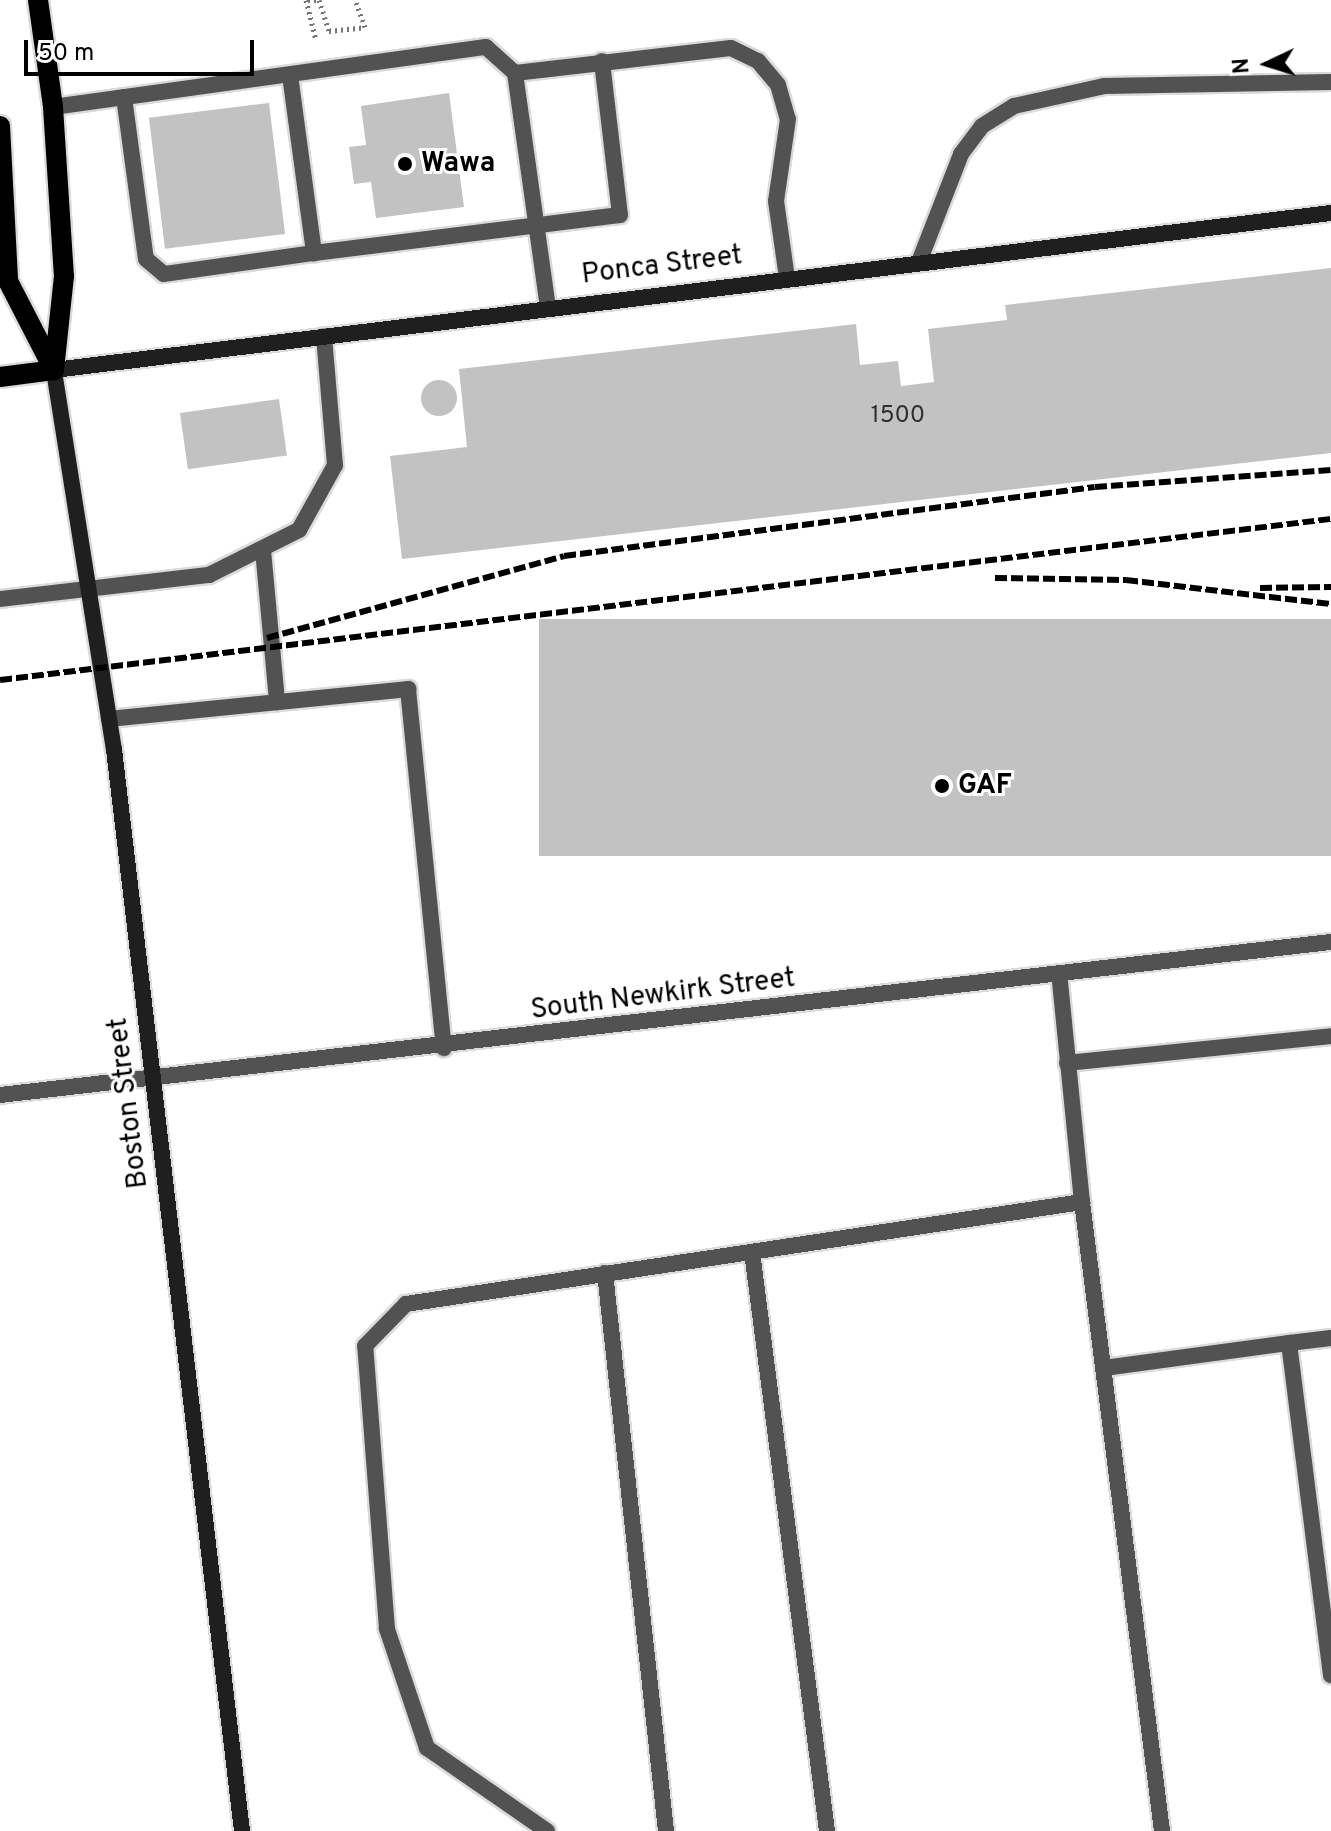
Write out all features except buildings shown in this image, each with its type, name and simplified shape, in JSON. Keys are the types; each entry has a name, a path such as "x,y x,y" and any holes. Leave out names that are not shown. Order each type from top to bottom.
{"main road":[{"path":"38,0 53,107 64,276 54,370"},
{"path":"0,126 8,281 54,370"},
{"name":"Ponca Street","path":"0,377 1331,213"},
{"name":"Boston Street","path":"54,370 109,719 242,1831"}],"street":[{"path":"53,107 486,47 515,73 548,308"},
{"path":"515,73 731,48 758,61 778,85 788,119 776,201 787,278"},
{"path":"124,97 146,259 164,274 620,215 602,61"},
{"path":"290,75 314,253"},
{"path":"919,262 961,154 982,126 1014,106 1104,86 1331,82"},
{"path":"0,599 209,575 299,530 335,465 324,336"},
{"path":"263,550 277,702"},
{"path":"109,719 408,689 444,1048"},
{"name":"South Newkirk Street","path":"0,1095 444,1048 1331,942"},
{"path":"1059,973 1082,1202 1162,1831"},
{"path":"1067,1063 1331,1036"},
{"path":"547,1831 427,1748 387,1629 365,1346 406,1304 1082,1202"},
{"path":"752,1252 827,1831"},
{"path":"605,1273 666,1831"},
{"path":"1104,1368 1331,1338"},
{"path":"1289,1343 1331,1675"}],"path":[{"path":"316,40 306,0 317,0 329,31 365,27 356,3"}],"railway":[{"path":"267,638 564,556 1095,487 1331,470"},
{"path":"0,680 1331,519"},
{"path":"995,578 1126,580 1331,604"},
{"path":"1260,588 1331,587"}],"place":[{"name":"Wawa","path":"405,164"},
{"name":"GAF","path":"942,786"}]}
